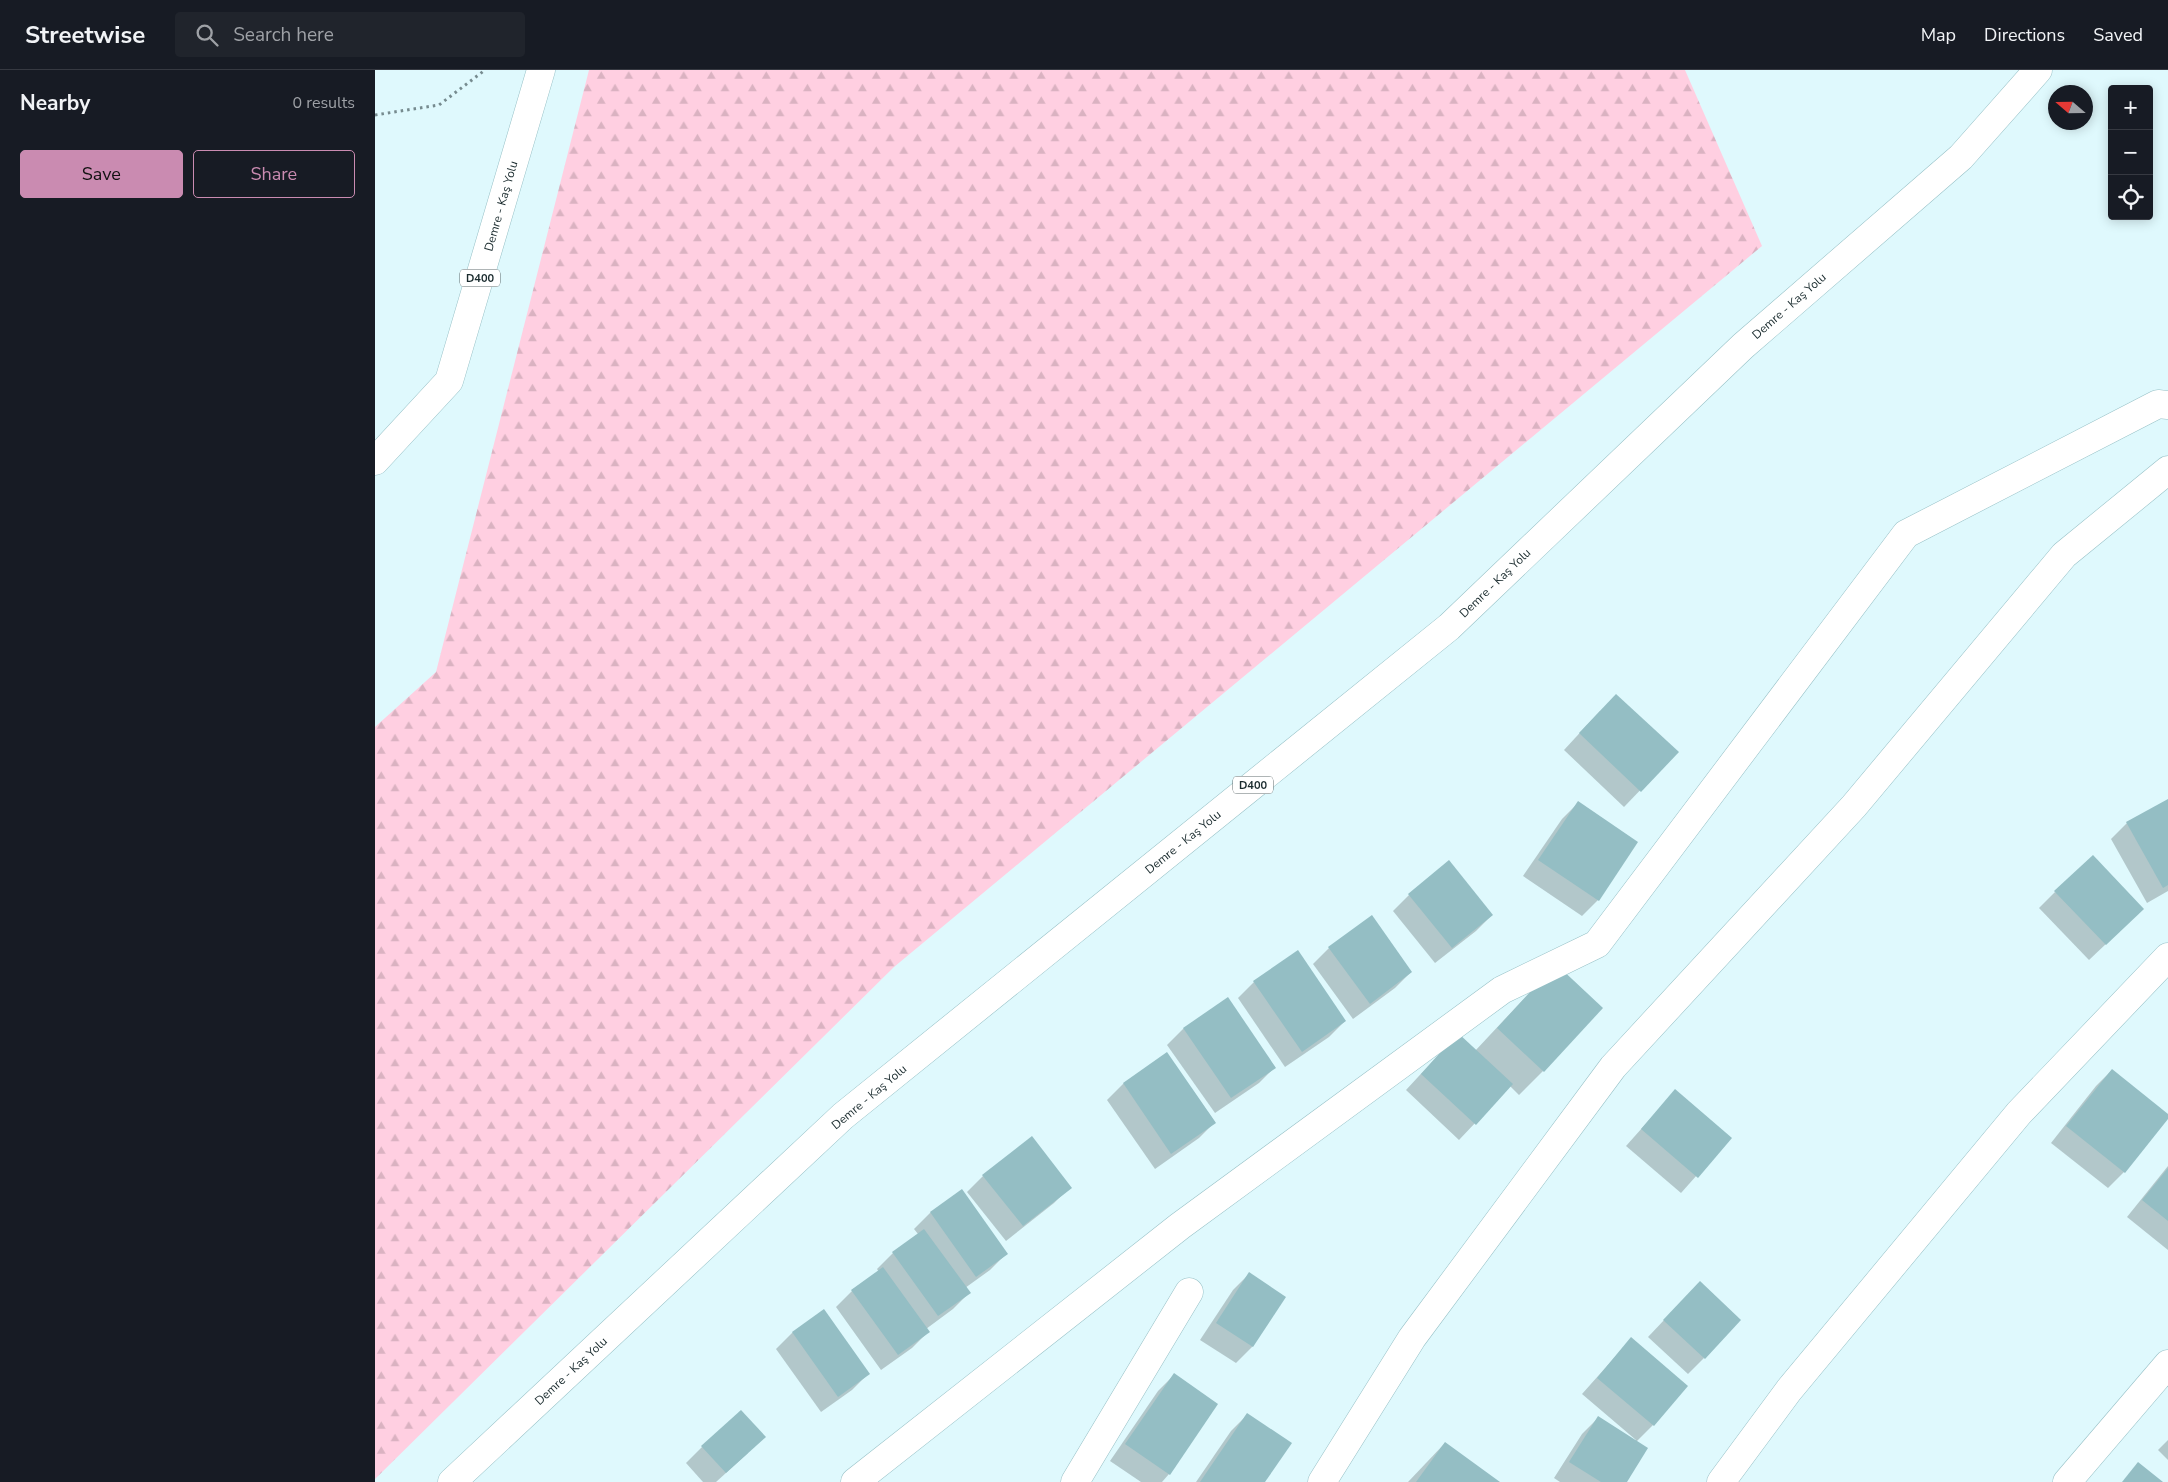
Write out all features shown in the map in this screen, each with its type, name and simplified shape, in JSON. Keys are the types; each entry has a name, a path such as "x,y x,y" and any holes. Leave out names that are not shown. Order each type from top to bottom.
{"main road":[{"name":"Demre - Kaş Yolu","path":"375,462 449,381 541,70"},
{"name":"Demre - Kaş Yolu","path":"452,1482 843,1116 1449,627 1743,346 1961,157 2038,70"},
{"path":"855,1482 1180,1226 1502,990 1597,944 1906,534 2158,404 2168,405"},
{"path":"1322,1482 1412,1338 1613,1067 1854,806 2064,555 2168,470"},
{"path":"1721,1482 1789,1390 2019,1113 2168,956"},
{"path":"1075,1482 1189,1292"},
{"path":"2067,1482 2168,1364"}],"path":[{"path":"375,115 439,105 485,70"}],"green space":[{"path":"589,70 1685,70 1762,246 894,967 375,1479 375,727 436,672"}],"building":[{"path":"1616,694 1679,752 1641,792 1579,733"},
{"path":"2168,799 2168,885 2163,888 2126,822"},
{"path":"1578,801 1638,842 1599,901 1538,860"},
{"path":"2093,855 2144,909 2106,945 2054,891"},
{"path":"1449,860 1493,915 1452,948 1408,894"},
{"path":"1372,915 1412,972 1370,1004 1328,947"},
{"path":"1298,950 1346,1021 1302,1052 1253,981"},
{"path":"1556,964 1603,1008 1544,1072 1497,1028"},
{"path":"1228,997 1276,1068 1231,1098 1183,1028"},
{"path":"1458,1033 1513,1084 1476,1125 1421,1074"},
{"path":"1167,1052 1216,1123 1171,1154 1123,1083"},
{"path":"2112,1069 2168,1114 2168,1119 2125,1173 2066,1126"},
{"path":"1675,1089 1732,1138 1698,1178 1641,1129"},
{"path":"1032,1136 1072,1188 1023,1226 982,1175"},
{"path":"2168,1168 2168,1221 2142,1200"},
{"path":"962,1189 1008,1254 976,1277 930,1212"},
{"path":"924,1229 971,1293 938,1316 892,1252"},
{"path":"883,1267 930,1332 898,1355 851,1290"},
{"path":"1249,1272 1286,1297 1253,1347 1216,1323"},
{"path":"1700,1281 1741,1320 1705,1359 1663,1320"},
{"path":"824,1309 870,1374 838,1397 792,1332"},
{"path":"1631,1337 1688,1386 1654,1426 1597,1378"},
{"path":"1174,1373 1218,1404 1170,1475 1125,1444"},
{"path":"741,1410 766,1437 726,1473 701,1446"},
{"path":"1247,1413 1292,1443 1265,1482 1200,1482"},
{"path":"1598,1416 1648,1448 1627,1482 1601,1482 1569,1462"},
{"path":"1445,1442 1500,1482 1416,1482"},
{"path":"2138,1462 2163,1482 2122,1482"}]}
